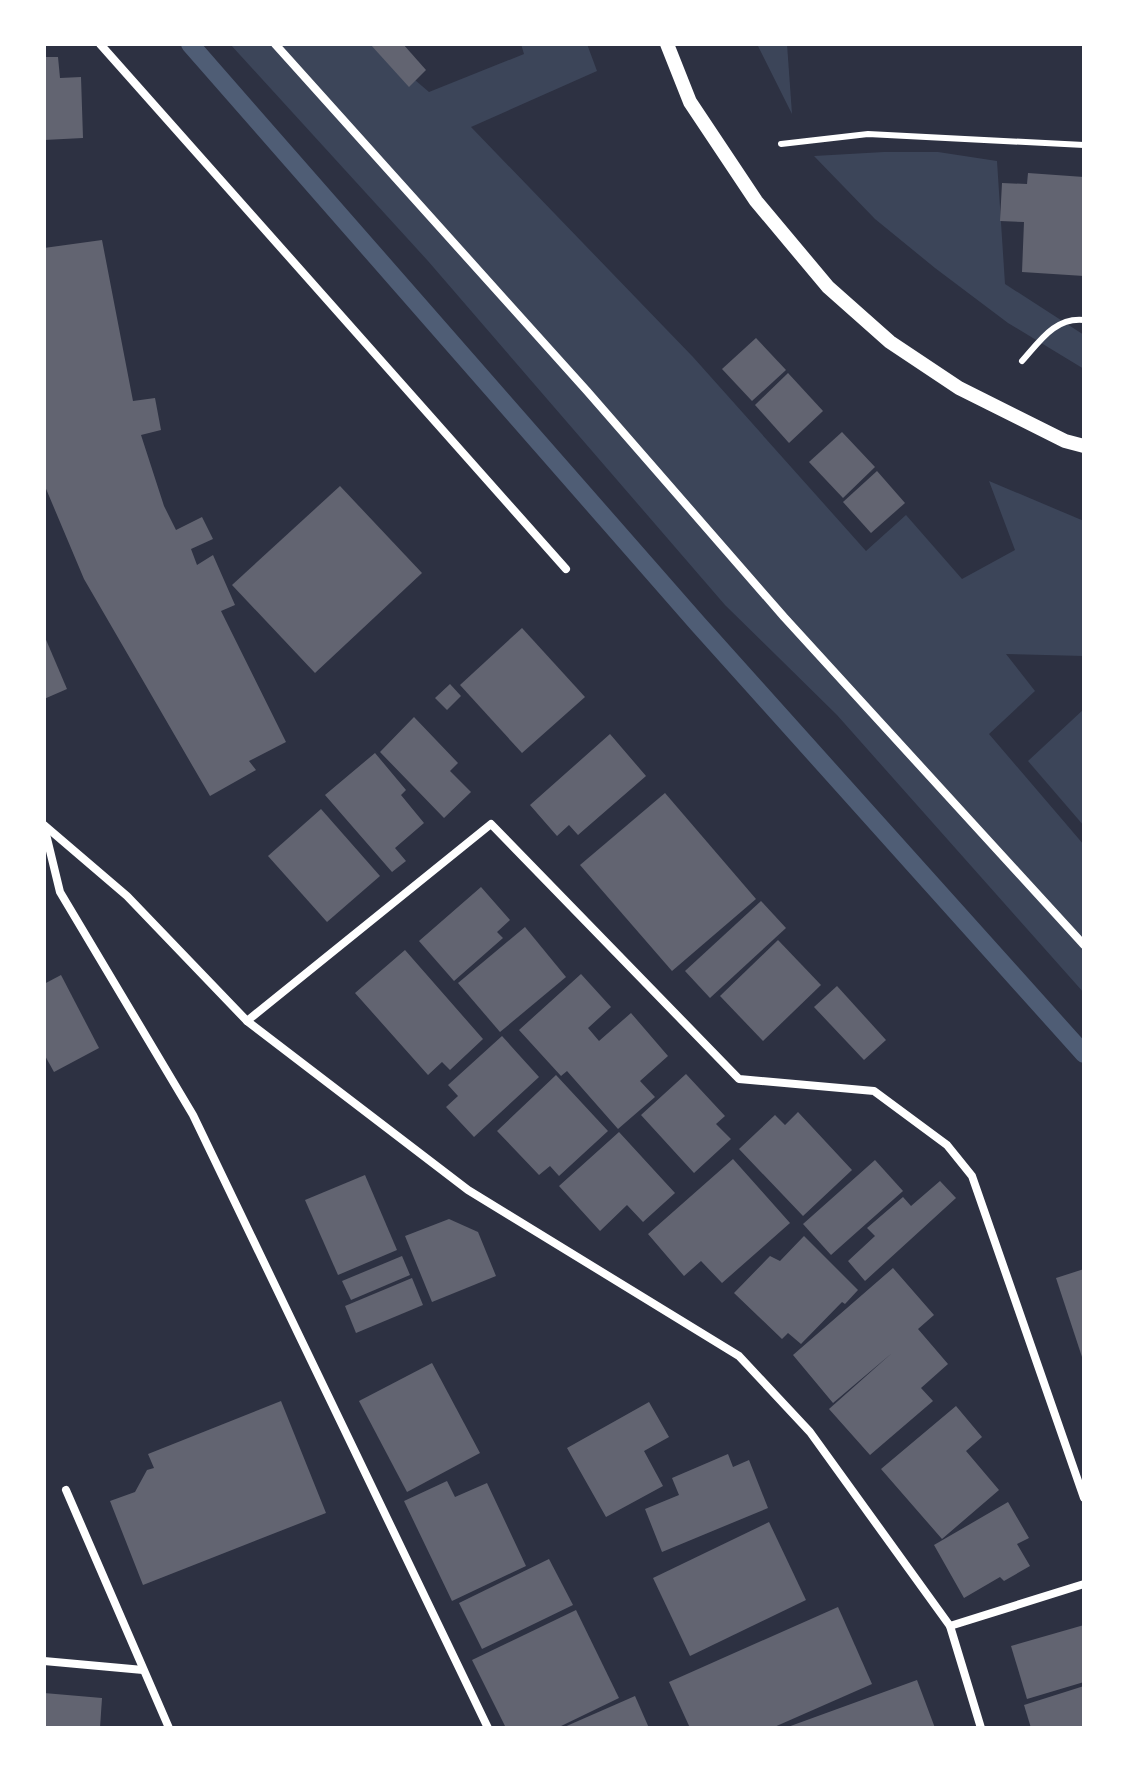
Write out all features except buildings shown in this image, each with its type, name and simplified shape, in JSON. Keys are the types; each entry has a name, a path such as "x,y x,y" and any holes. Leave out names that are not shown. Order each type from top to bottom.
{"street":[{"path":"100,44 566,569"},
{"path":"275,44 577,380 784,617 1084,945"},
{"path":"667,44 690,102 756,201 828,287 890,342 959,388 1065,441 1084,446"},
{"path":"247,1021 491,824 739,1079 874,1091 947,1145 972,1176 1084,1498"},
{"path":"44,825 127,896 247,1021 468,1190 739,1356 810,1432 950,1626 981,1728"},
{"path":"44,825 60,892 193,1115 488,1728"},
{"path":"66,1490 169,1728"},
{"path":"950,1626 1084,1584"},
{"path":"44,1661 143,1670"}],"lane":[{"path":"781,144 868,134 1084,145"},
{"path":"1022,361 1052,329 1068,318 1084,320"}],"shaded area":[{"path":"230,44 373,44 429,92 524,54 521,44 587,44 597,71 471,127 693,357 866,551 906,515 962,579 1015,550 989,481 1084,521 1084,656 1006,654 1035,691 989,734 1084,845 1084,993 837,715 725,605 428,261"},
{"path":"757,44 787,44 792,114"},
{"path":"938,152 997,161 1005,284 1084,335 1084,369 1008,323 935,268 875,219 814,156"},
{"path":"1084,709 1084,826 1028,761"}],"waterway":[{"path":"190,44 698,624 1084,1054"}]}
